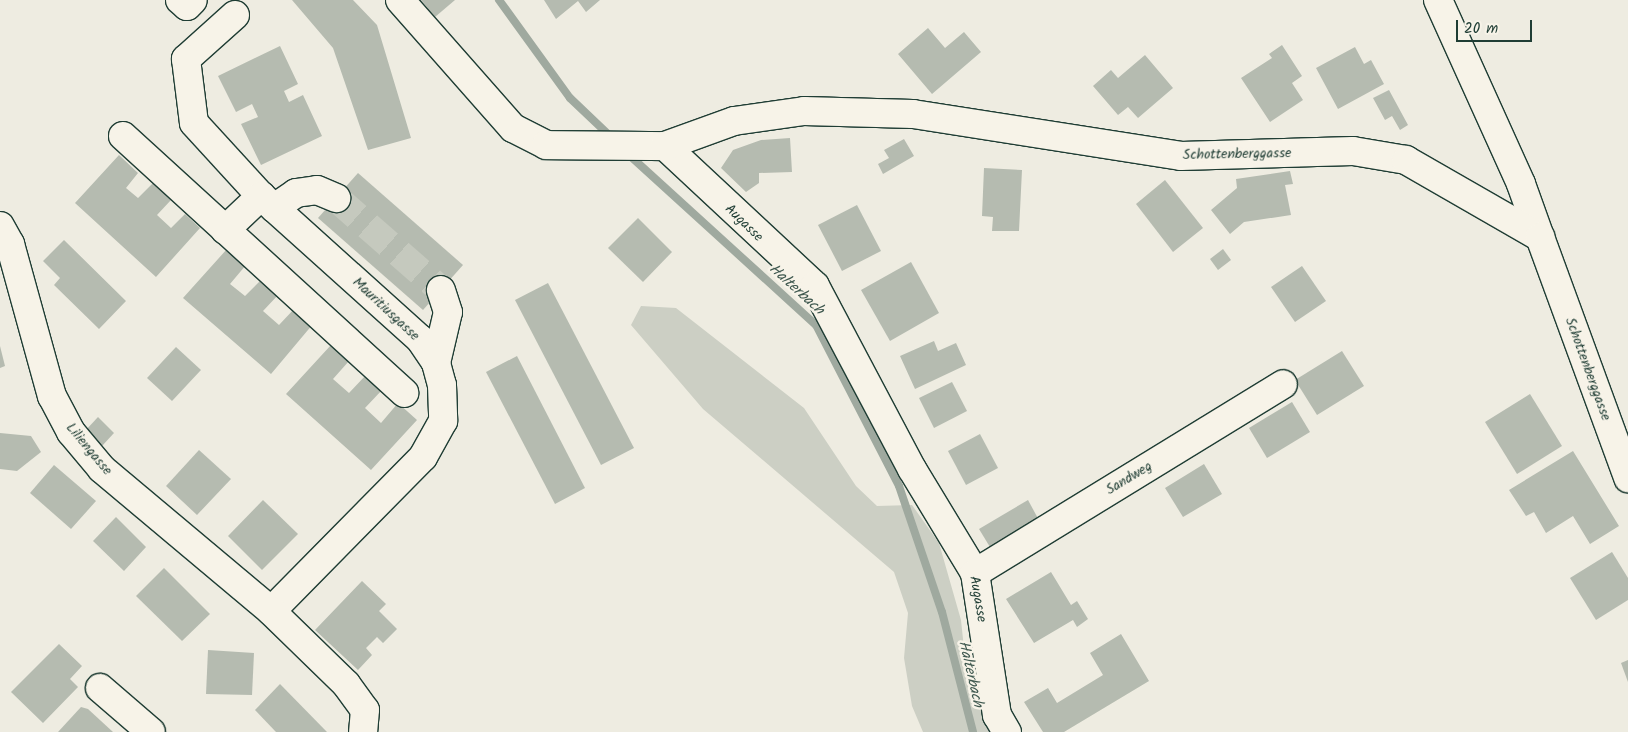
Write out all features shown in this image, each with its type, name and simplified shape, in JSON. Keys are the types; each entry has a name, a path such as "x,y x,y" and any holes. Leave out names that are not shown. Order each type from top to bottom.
{"street":[{"path":"180,0 187,6 193,0"},
{"path":"400,0 512,128 546,145 584,148 656,146"},
{"path":"1438,0 1522,184 1540,237"},
{"name":"Mauritiusgasse","path":"235,15 186,58 194,123 268,202 420,339 436,364 442,385 443,421 423,457 271,611"},
{"name":"Schottenberggasse","path":"656,146 734,121 804,111 913,114 1181,156 1353,151 1406,160 1540,237 1628,478"},
{"path":"123,136 404,393"},
{"name":"Augasse","path":"656,146 815,286 912,469 975,573 996,715 1007,732"},
{"path":"225,230 268,202 296,193 318,190 336,198"},
{"name":"Liliengasse","path":"0,226 10,244 52,396 71,432 102,469 271,611"},
{"path":"436,364 448,312 440,290"},
{"name":"Sandweg","path":"975,573 1283,384"},
{"path":"271,611 346,684 365,710 363,732"},
{"path":"100,688 150,732"}],"shaded area":[{"path":"641,306 676,308 804,408 856,486 877,506 912,505 939,543 961,620 967,677 990,732 923,732 912,706 904,658 908,613 894,572 703,409 631,325"}],"building":[{"path":"292,0 353,0 377,25 411,138 368,150 333,48"},
{"path":"421,0 455,0 435,17"},
{"path":"544,0 600,0 586,12 578,1 556,19"},
{"path":"928,28 945,48 964,32 981,52 932,94 898,54"},
{"path":"1282,45 1302,76 1292,83 1303,100 1270,122 1241,78 1272,58 1269,54"},
{"path":"280,46 298,84 284,91 289,102 303,95 322,136 261,165 241,124 258,117 252,104 236,112 218,76"},
{"path":"1355,47 1364,64 1371,60 1384,84 1338,109 1316,68"},
{"path":"1145,55 1173,88 1138,118 1128,107 1118,115 1093,86 1111,70 1118,78"},
{"path":"1389,90 1408,125 1400,130 1392,116 1385,120 1373,98"},
{"path":"790,138 792,172 759,173 759,183 746,192 721,168 733,150 761,140"},
{"path":"904,139 914,156 883,174 878,164 889,158 884,150"},
{"path":"119,155 138,173 126,188 138,198 153,183 171,200 157,215 171,228 185,214 200,228 156,277 75,203"},
{"path":"984,168 1022,170 1019,231 992,231 993,217 982,216"},
{"path":"1290,171 1293,184 1285,185 1291,215 1244,222 1230,234 1211,210 1237,188 1236,179"},
{"path":"358,173 463,265 423,310 318,218"},
{"path":"1165,180 1203,228 1173,252 1136,204"},
{"path":"857,205 881,251 842,271 818,225"},
{"path":"638,218 672,252 643,282 608,248"},
{"path":"64,240 126,301 99,329 54,285 60,278 43,261"},
{"path":"227,249 246,265 230,284 245,296 262,279 279,294 263,311 279,325 295,308 313,324 271,374 183,298"},
{"path":"1223,249 1231,260 1218,270 1210,259"},
{"path":"911,262 939,313 890,341 861,290"},
{"path":"1302,266 1326,301 1295,322 1271,287"},
{"path":"548,283 634,448 601,465 515,300"},
{"path":"934,341 938,351 956,343 966,365 915,389 900,356"},
{"path":"331,345 349,361 333,379 349,393 366,375 382,390 365,408 381,423 398,403 417,420 371,470 286,394"},
{"path":"0,346 5,366 0,368"},
{"path":"176,347 201,370 172,401 147,378"},
{"path":"1342,351 1364,386 1317,415 1295,380"},
{"path":"517,356 585,488 555,504 486,372"},
{"path":"952,382 967,411 934,428 919,398"},
{"path":"1530,394 1562,446 1517,474 1485,422"},
{"path":"1292,402 1310,432 1267,458 1249,428"},
{"path":"98,417 114,433 102,446 85,431"},
{"path":"0,433 31,436 41,452 17,471 0,469"},
{"path":"980,434 998,468 966,485 948,451"},
{"path":"199,450 231,479 197,515 166,486"},
{"path":"1573,451 1619,526 1590,544 1573,516 1546,533 1534,512 1526,516 1509,490"},
{"path":"1204,464 1222,494 1183,517 1165,488"},
{"path":"54,465 96,501 71,529 30,493"},
{"path":"263,500 298,534 262,570 228,536"},
{"path":"1028,500 1041,524 993,552 979,529"},
{"path":"116,517 146,547 124,571 93,541"},
{"path":"1612,552 1628,578 1628,600 1596,620 1570,578"},
{"path":"164,568 210,614 182,641 136,596"},
{"path":"1051,572 1071,605 1077,601 1088,619 1077,627 1073,620 1034,643 1006,599"},
{"path":"362,581 386,604 379,611 397,629 383,643 377,637 366,648 372,655 358,670 315,630"},
{"path":"1121,634 1149,681 1064,732 1043,732 1024,702 1048,688 1057,703 1103,675 1090,653"},
{"path":"59,644 82,666 70,679 78,687 43,723 11,692"},
{"path":"208,650 254,653 252,695 206,694"},
{"path":"1628,660 1628,682 1621,663"},
{"path":"280,684 327,732 276,732 255,710"},
{"path":"81,707 88,709 113,732 58,732"}],"waterway":[{"name":"Halterbach","path":"499,0 570,98 613,139"},
{"name":"Halterbach","path":"628,154 816,325 899,486 942,612 973,732"}],"tunnel":[{"path":"336,198 441,290"}]}
